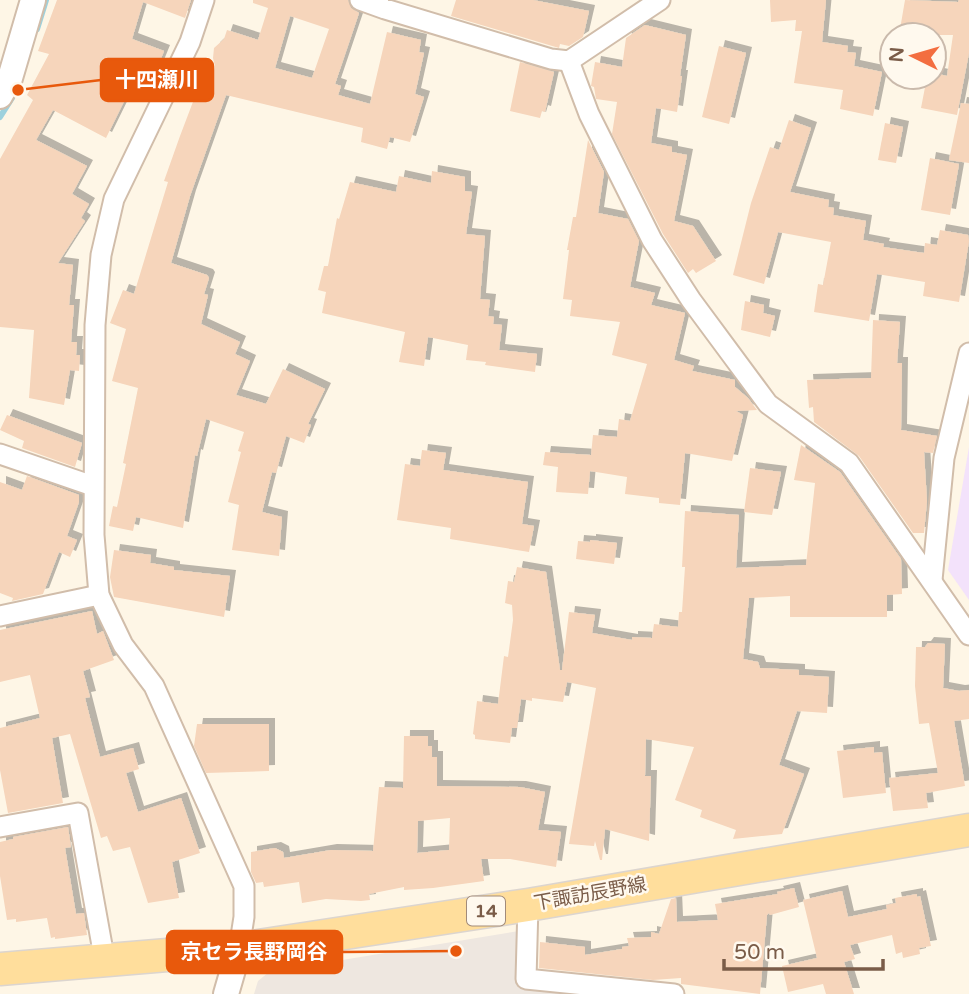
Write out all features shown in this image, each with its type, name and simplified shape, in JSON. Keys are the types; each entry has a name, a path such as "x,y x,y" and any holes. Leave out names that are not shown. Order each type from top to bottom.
{"main road":[{"name":"下諏訪辰野線","path":"0,969 239,949 528,905 969,830"}],"street":[{"path":"0,96 10,78 33,0"},
{"path":"204,0 190,42 114,198 101,255 95,325 93,486 99,595 123,645 154,686 244,886 244,917 239,949 226,994"},
{"path":"360,0 551,59 569,61 660,0"},
{"path":"569,61 589,114 652,240 691,300 768,404 849,463 969,635"},
{"path":"932,580 944,458 969,354"},
{"path":"0,454 93,486"},
{"path":"0,616 99,595"},
{"path":"0,827 78,813 105,962"},
{"path":"528,905 526,979 674,994"}],"shaded area":[{"path":"969,447 969,600 948,570"},
{"path":"519,931 516,985 604,994 254,994 258,981 269,972"}],"building":[{"path":"57,0 191,0 185,18 143,2 132,39 164,51 151,83 136,77 106,138 53,110 36,140 87,166 72,194 89,204 81,218 85,221 58,263 73,265 69,305 74,305 71,342 77,342 76,355 80,355 79,371 70,370 64,405 29,398 34,330 0,327 0,159 33,100 27,95 49,54 38,51"},
{"path":"253,0 348,0 351,8 359,13 335,84 341,86 338,95 370,104 387,32 421,40 419,52 424,53 415,94 424,97 410,142 390,137 387,149 361,142 363,128 226,95 190,196 171,263 207,275 209,278 204,294 208,295 201,324 240,342 235,354 250,361 236,395 266,404 283,369 325,389 308,424 311,425 304,443 286,436 276,473 272,472 262,512 282,517 279,556 232,550 239,505 228,502 244,432 206,419 197,456 195,455 183,528 136,517 133,531 109,526 113,506 117,507 138,388 112,381 126,329 110,323 123,290 134,294 168,182 164,181 180,136 199,86 209,90 215,66 214,48 224,39 227,30 258,40 268,8 253,3","holes":["290,16 329,29 312,78 275,68"]},
{"path":"456,0 533,0 589,11 583,37 569,46 560,44 559,48 451,16"},
{"path":"770,0 826,0 822,42 848,46 847,52 856,53 854,66 878,71 878,91 873,116 840,109 843,90 794,83 802,31 795,31 796,20 771,22"},
{"path":"905,0 969,0 969,53 957,115 921,108 924,91 948,91 953,35 948,35 948,21 901,21"},
{"path":"645,25 686,35 677,112 656,108 651,143 672,147 672,152 687,155 674,221 693,226 716,261 696,273 693,269 688,273 663,234 612,134 617,102 596,99 594,87 591,86 595,62 622,67 626,38"},
{"path":"719,46 746,53 729,124 702,117"},
{"path":"520,62 554,72 545,112 542,111 540,118 510,111"},
{"path":"961,103 969,104 969,163 949,160"},
{"path":"789,120 811,128 790,192 829,200 828,207 834,208 833,215 866,221 863,240 884,244 883,247 924,253 925,243 937,245 940,230 968,235 959,302 923,296 925,282 877,274 869,321 814,312 818,284 823,285 831,242 778,232 764,284 733,275 751,203 770,147 779,150"},
{"path":"885,123 903,127 896,163 878,160"},
{"path":"588,140 604,172 598,213 628,219 639,241 630,287 655,293 651,305 685,313 674,360 694,366 692,371 735,380 735,387 757,410 736,411 743,415 732,461 685,453 680,505 659,503 659,498 625,494 627,477 590,471 588,494 556,492 558,467 543,465 545,452 591,455 593,435 617,437 619,419 630,421 647,364 612,355 620,322 570,316 572,300 563,299 567,250 573,217 576,217"},
{"path":"930,158 959,164 950,215 921,210"},
{"path":"432,171 465,177 465,191 472,192 466,234 485,236 480,299 490,300 488,316 494,317 493,324 502,325 499,350 537,354 535,372 466,360 468,345 428,337 424,366 399,362 405,332 322,313 326,292 318,290 324,266 328,266 337,218 339,219 350,182 396,192 399,176 431,183"},
{"path":"745,301 764,305 763,313 775,316 770,337 741,330"},
{"path":"873,320 900,322 897,363 902,363 901,430 937,436 933,453 924,452 927,501 924,533 913,533 859,456 814,422 813,407 809,408 807,380 871,378"},
{"path":"7,415 82,443 75,467 22,448 24,441 0,430"},
{"path":"801,445 840,472 901,559 902,594 887,595 887,617 790,617 790,596 749,598 743,659 758,662 760,668 799,670 799,675 829,677 827,713 797,711 779,765 804,774 782,834 733,839 736,830 700,817 702,810 675,800 694,747 646,739 645,776 651,776 649,841 605,829 602,860 595,841 594,846 569,844 596,688 567,682 563,702 521,699 517,728 512,728 510,743 475,739 473,734 477,701 498,704 504,656 508,657 513,620 512,605 505,603 508,581 514,582 517,567 546,572 560,670 569,612 595,615 592,633 632,640 632,637 652,638 654,624 678,627 679,612 682,612 685,567 682,567 685,511 739,515 736,568 806,565 815,483 794,480"},
{"path":"422,450 446,453 443,470 528,482 522,524 534,526 529,552 450,539 451,528 397,520 405,464 420,466"},
{"path":"750,468 781,472 772,515 744,512"},
{"path":"27,476 79,495 67,536 77,540 70,557 59,552 43,594 12,601 13,598 0,593 0,482 22,490"},
{"path":"578,541 617,543 614,564 576,559"},
{"path":"114,550 151,555 150,563 174,567 174,570 230,576 224,617 114,597 110,577"},
{"path":"92,611 97,634 103,631 114,660 83,671 90,697 85,698 100,757 133,748 139,769 126,773 138,812 181,798 200,853 172,862 179,898 148,903 130,847 113,851 107,836 101,838 70,734 52,738 63,803 8,813 0,770 0,728 40,718 30,675 0,682 0,630"},
{"path":"928,643 945,644 943,688 969,690 969,719 954,721 965,786 926,793 928,808 893,811 889,778 938,773 929,723 919,724 915,686 916,647 925,647"},
{"path":"197,724 269,724 269,771 206,773 194,746"},
{"path":"404,736 428,736 432,757 437,757 437,786 520,787 545,792 538,830 561,832 556,867 510,859 481,859 484,881 433,888 404,890 404,887 369,894 370,900 361,901 326,899 302,903 299,882 264,887 263,882 256,883 251,872 251,852 275,848 283,852 284,858 331,850 373,851 379,787 403,788","holes":["450,818 449,850 417,853 418,821"]},
{"path":"874,747 874,753 882,752 886,793 843,798 837,751"},
{"path":"68,827 71,847 65,848 76,914 84,913 87,935 55,939 51,938 47,918 16,922 16,919 7,920 0,876 0,842"},
{"path":"794,888 799,907 767,915 760,994 681,984 681,978 653,980 539,968 540,942 585,947 585,955 622,949 629,946 627,938 651,937 651,932 659,934 671,899 676,898 677,922 718,920 715,904 778,894 777,892"},
{"path":"842,891 848,917 887,909 886,905 896,903 895,898 917,894 917,897 920,896 931,946 919,948 920,954 903,958 902,952 896,954 892,935 850,945 855,959 844,962 854,994 826,994 823,984 788,992 782,966 817,958 803,900"}],"waterway":[{"path":"37,29 46,0"},
{"path":"0,117 12,98"}],"place":[{"name":"十四瀬川","path":"18,90"},
{"name":"京セラ長野岡谷","path":"456,951"}]}
